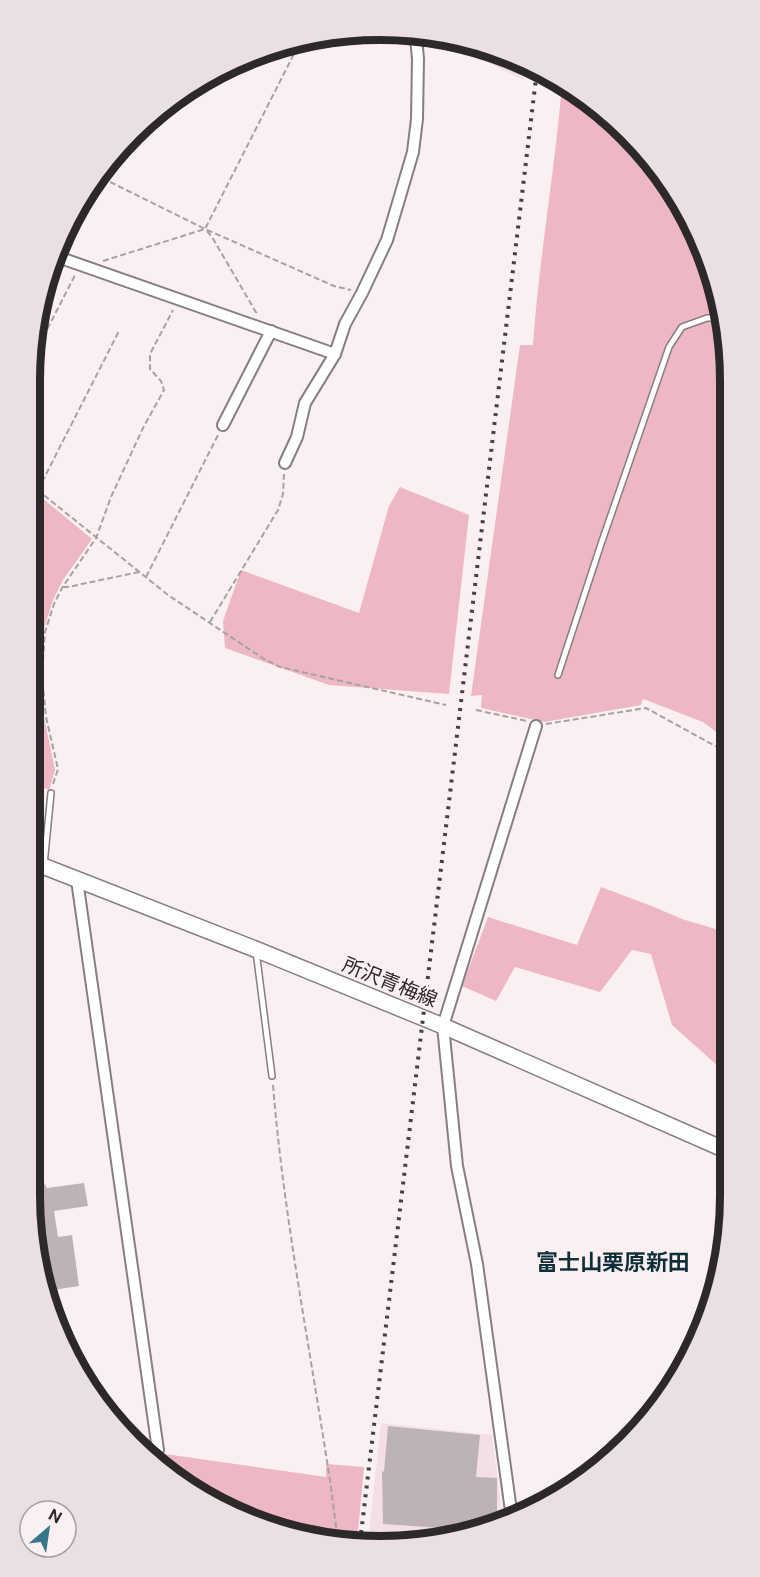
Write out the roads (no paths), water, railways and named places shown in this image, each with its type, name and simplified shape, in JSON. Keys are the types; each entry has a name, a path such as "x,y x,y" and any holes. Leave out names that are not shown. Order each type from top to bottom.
{"main road":[{"name":"所沢青梅線","path":"40,865 255,949 443,1026 720,1148"}],"street":[{"path":"285,463 297,437 305,403 335,354 345,324 387,240 413,152 417,119 416,42"},
{"path":"63,259 335,354"},
{"path":"223,425 271,331"},
{"path":"511,1511 477,1264 457,1166 443,1026 536,726"},
{"path":"77,880 158,1450"}],"lane":[{"path":"558,675 669,347 682,327 707,318 714,318"},
{"path":"40,849 51,793"},
{"path":"255,949 272,1076"}],"railway":[{"path":"361,1536 536,79"}],"district":[{"name":"富士山栗原新田","path":"613,1262"}]}
